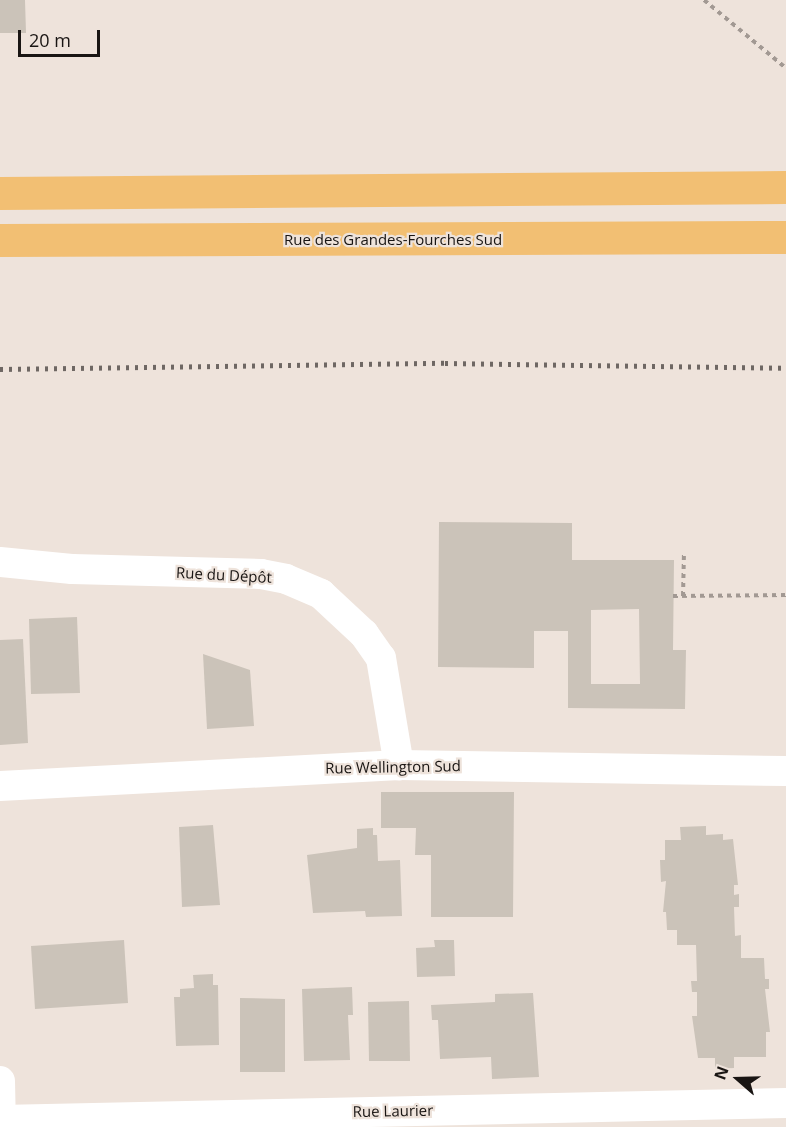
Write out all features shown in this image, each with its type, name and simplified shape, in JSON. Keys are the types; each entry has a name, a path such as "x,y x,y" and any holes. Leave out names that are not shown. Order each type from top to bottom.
{"main road":[{"path":"0,193 786,187"},
{"name":"Rue des Grandes-Fourches Sud","path":"0,240 786,237"}],"street":[{"name":"Rue du Dépôt","path":"0,562 72,569 261,574 321,594 364,634 381,658 399,765"},
{"name":"Rue Wellington Sud","path":"0,786 399,765 786,771"},
{"path":"0,1081 0,1127"},
{"name":"Rue Laurier","path":"0,1120 786,1103"}],"path":[{"path":"704,0 786,68"},
{"path":"683,596 684,552"},
{"path":"673,596 786,595"}],"building":[{"path":"0,0 25,0 26,33 0,33"},
{"path":"439,522 572,523 572,560 674,560 673,650 686,650 685,709 568,708 568,631 534,631 534,668 438,667","holes":["639,609 640,684 591,684 591,610"]},
{"path":"77,617 80,693 31,694 29,619"},
{"path":"23,639 28,743 0,745 0,640"},
{"path":"203,654 250,670 254,726 207,729"},
{"path":"381,792 514,792 513,917 431,917 431,855 415,855 416,828 381,828"},
{"path":"213,825 220,905 182,907 179,827"},
{"path":"706,826 706,835 723,834 723,840 733,839 738,885 734,885 734,895 739,894 739,907 734,907 735,936 741,935 741,958 764,958 765,979 769,979 769,989 765,989 770,1032 766,1032 766,1057 734,1057 734,1068 715,1069 715,1058 698,1058 692,1016 697,1016 697,992 692,992 691,981 697,981 696,945 677,945 677,930 667,930 666,912 663,912 666,881 661,882 660,860 665,860 665,840 681,840 680,827"},
{"path":"373,828 373,835 377,835 378,861 400,860 402,916 366,917 365,911 313,913 307,855 357,848 357,829"},
{"path":"124,940 128,1003 35,1009 31,946"},
{"path":"434,940 454,940 455,976 417,977 416,948 435,947"},
{"path":"213,974 213,985 218,985 219,1045 176,1046 174,997 180,997 180,989 194,988 193,975"},
{"path":"352,987 353,1015 348,1015 350,1060 304,1061 302,989"},
{"path":"533,993 539,1077 492,1079 491,1057 440,1059 438,1020 432,1020 431,1005 495,1002 495,994"},
{"path":"240,998 285,999 285,1072 240,1072"},
{"path":"409,1001 410,1061 369,1061 368,1002"}],"railway":[{"path":"0,369 445,363 786,368"}]}
